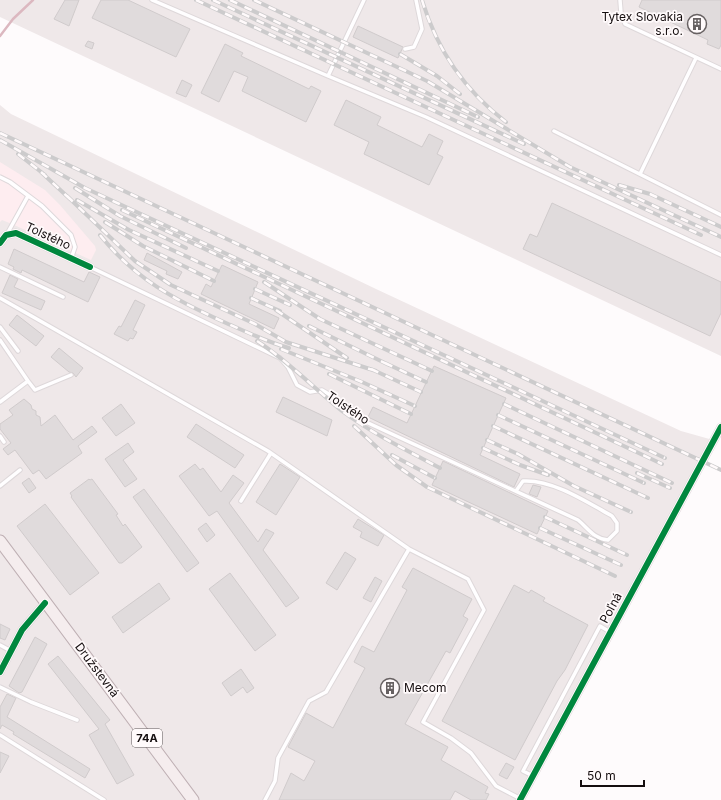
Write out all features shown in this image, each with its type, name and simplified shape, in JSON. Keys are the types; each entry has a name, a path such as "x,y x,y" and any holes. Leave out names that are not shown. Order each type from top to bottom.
{"main road":[{"name":"Družstevná","path":"0,541 193,800"}],"street":[{"name":"Tolstého","path":"0,243 6,235 16,233 90,267"},
{"name":"Poľná","path":"521,800 721,427"},
{"path":"0,672 22,630 46,603"}],"lane":[{"path":"152,0 328,76 426,116 721,255"},
{"path":"328,76 364,0"},
{"path":"405,49 414,48 422,29 416,0"},
{"path":"620,0 621,13 625,24 721,69"},
{"path":"640,174 696,58"},
{"path":"554,131 721,215"},
{"path":"0,177 10,182 42,206 71,235 75,247 71,259"},
{"path":"6,235 28,196"},
{"path":"0,267 63,297"},
{"name":"Tolstého","path":"90,267 280,358 288,367 297,385 310,392 322,390 347,405 366,422 578,520 594,535 602,539 608,540 617,531 617,523 612,516 550,485 534,481 523,481 516,491"},
{"path":"0,298 271,453 409,549 468,579 484,610 423,722 451,738 471,753 496,786 521,800"},
{"path":"0,327 18,351"},
{"path":"0,340 35,390 70,375"},
{"path":"0,402 28,381"},
{"path":"0,436 4,442"},
{"path":"241,501 271,453"},
{"path":"0,486 20,470"},
{"path":"266,800 275,782 278,758 309,702 326,692 409,549"},
{"path":"534,776 523,771 600,626 610,632"},
{"path":"0,645 11,651"},
{"path":"0,687 31,702 76,720"},
{"path":"0,735 104,800"}],"shaded area":[{"path":"0,0 721,0 721,356 0,17"},
{"path":"0,105 11,114 376,289 681,431 713,440 524,800 0,800"},
{"path":"0,162 45,190 60,205 95,246 96,250 91,260 12,224 2,220 0,222"}],"building":[{"path":"65,0 79,0 69,26 54,19"},
{"path":"101,0 128,0 190,29 176,57 92,18"},
{"name":"Tytex Slovakia s.r.o.","path":"642,0 721,0 721,45 719,49 707,44 708,40 639,7"},
{"path":"358,26 403,47 398,58 353,37"},
{"path":"88,41 94,43 92,49 85,46"},
{"path":"225,44 243,53 241,56 309,89 311,86 321,91 306,122 242,91 248,77 234,71 219,102 201,93"},
{"path":"182,80 192,85 186,97 176,93"},
{"path":"346,100 381,117 377,125 422,147 429,134 443,141 437,154 443,157 429,185 364,154 369,142 334,125"},
{"path":"552,203 721,282 721,313 710,336 523,249 530,234 537,237"},
{"path":"14,249 84,282 89,272 100,277 88,302 22,270 21,273 13,269 14,267 8,264"},
{"path":"147,253 182,272 178,279 166,274 167,271 144,260"},
{"path":"222,265 258,282 249,304 279,318 274,329 201,294 206,284 211,287"},
{"path":"10,275 18,279 14,287 45,301 41,310 2,293"},
{"path":"135,300 145,305 133,330 137,332 133,339 130,338 128,341 114,334 119,326 121,327"},
{"path":"17,315 44,336 36,346 9,325"},
{"path":"59,348 83,368 76,377 73,373 69,372 51,357"},
{"path":"434,366 506,398 480,455 520,474 514,487 368,417 373,407 407,423"},
{"path":"283,397 332,420 327,436 276,412"},
{"path":"24,399 31,405 32,409 36,411 36,415 40,417 41,426 55,415 73,440 92,426 97,432 78,446 82,453 46,479 39,470 33,474 15,450 8,455 3,449 11,443 0,429 0,424 13,415 9,410"},
{"path":"121,404 135,423 116,436 102,418"},
{"path":"196,424 244,455 235,468 187,437"},
{"path":"128,443 134,452 123,460 137,479 125,487 105,459"},
{"path":"443,461 548,511 537,534 432,485"},
{"path":"195,464 200,470 203,468 221,492 233,475 244,483 229,503 258,542 266,529 274,533 263,550 299,598 286,607 217,511 209,516 179,476"},
{"path":"280,464 300,477 276,515 256,502"},
{"path":"29,478 36,488 29,493 22,483"},
{"path":"89,479 92,479 118,514 116,515 123,526 125,524 142,547 122,563 119,563 71,497 72,496 70,493"},
{"path":"533,485 541,487 537,497 529,494"},
{"path":"144,489 199,563 187,572 133,497"},
{"path":"45,504 99,573 70,595 17,526"},
{"path":"358,519 384,535 378,546 360,537 362,532 353,527"},
{"path":"206,523 215,535 207,542 198,529"},
{"path":"345,552 356,559 337,590 326,583"},
{"name":"Mecom","path":"413,568 472,599 463,616 468,619 450,653 446,651 405,724 448,747 441,760 488,787 485,793 489,794 486,800 471,800 455,791 450,800 279,800 291,773 304,781 315,761 288,747 306,713 333,728 365,668 354,662 362,646 374,652 407,590 402,587"},
{"path":"230,573 276,635 255,651 209,589"},
{"path":"375,577 382,581 371,602 363,598"},
{"path":"159,583 170,599 123,633 112,617"},
{"path":"514,585 529,593 531,590 545,598 543,601 588,625 515,760 442,721"},
{"path":"0,624 10,629 5,640 0,638"},
{"path":"35,637 47,644 22,692 19,693 9,686"},
{"path":"58,656 110,720 105,724 134,775 117,784 89,735 99,729 48,664"},
{"path":"241,669 254,688 247,693 243,687 231,696 222,683"},
{"path":"7,694 16,698 7,717 90,769 85,778 13,734 14,732 2,725 0,729 0,707"},
{"path":"0,752 9,756 0,773"},
{"path":"506,763 514,767 507,779 499,775"}],"waterway":[{"path":"0,36 13,19 33,0"}],"railway":[{"path":"196,0 701,235"},
{"path":"213,0 524,144"},
{"path":"230,0 478,117"},
{"path":"254,0 427,81 570,167 721,237"},
{"path":"422,0 436,36 454,68 478,97 506,122"},
{"path":"400,54 437,76 460,94"},
{"path":"0,133 721,470"},
{"path":"0,140 85,188 665,458"},
{"path":"18,154 45,175"},
{"path":"41,172 70,199"},
{"path":"619,185 650,194 721,227"},
{"path":"75,188 120,216 186,248"},
{"path":"67,196 135,261 171,285 255,324 286,342 376,371"},
{"path":"77,200 129,230 218,271"},
{"path":"122,210 662,464"},
{"path":"105,222 143,246 214,281"},
{"path":"100,235 127,264 157,287 173,297 226,323 265,340 289,348"},
{"path":"264,282 320,319 432,371"},
{"path":"255,289 290,305"},
{"path":"251,298 280,311"},
{"path":"276,310 347,358"},
{"path":"309,326 389,365"},
{"path":"257,341 301,375 342,411 390,441 440,468"},
{"path":"281,349 362,382 415,406"},
{"path":"385,363 426,382"},
{"path":"371,369 421,392"},
{"path":"329,374 411,414"},
{"path":"504,404 672,483"},
{"path":"498,415 644,483"},
{"path":"354,426 396,465 427,487 615,576"},
{"path":"493,426 648,498"},
{"path":"487,440 518,454 574,486 631,512"},
{"path":"483,448 520,465 548,475"},
{"path":"392,455 435,478"},
{"path":"637,473 670,488"},
{"path":"545,517 627,555"},
{"path":"540,528 621,565"}],"cycle path":[{"path":"0,243 6,235 16,233 90,267"},
{"path":"520,800 721,427"},
{"path":"0,672 22,630 45,603"}],"place":[{"name":"Tytex Slovakia s.r.o.","path":"697,24"},
{"name":"Mecom","path":"390,688"}]}
